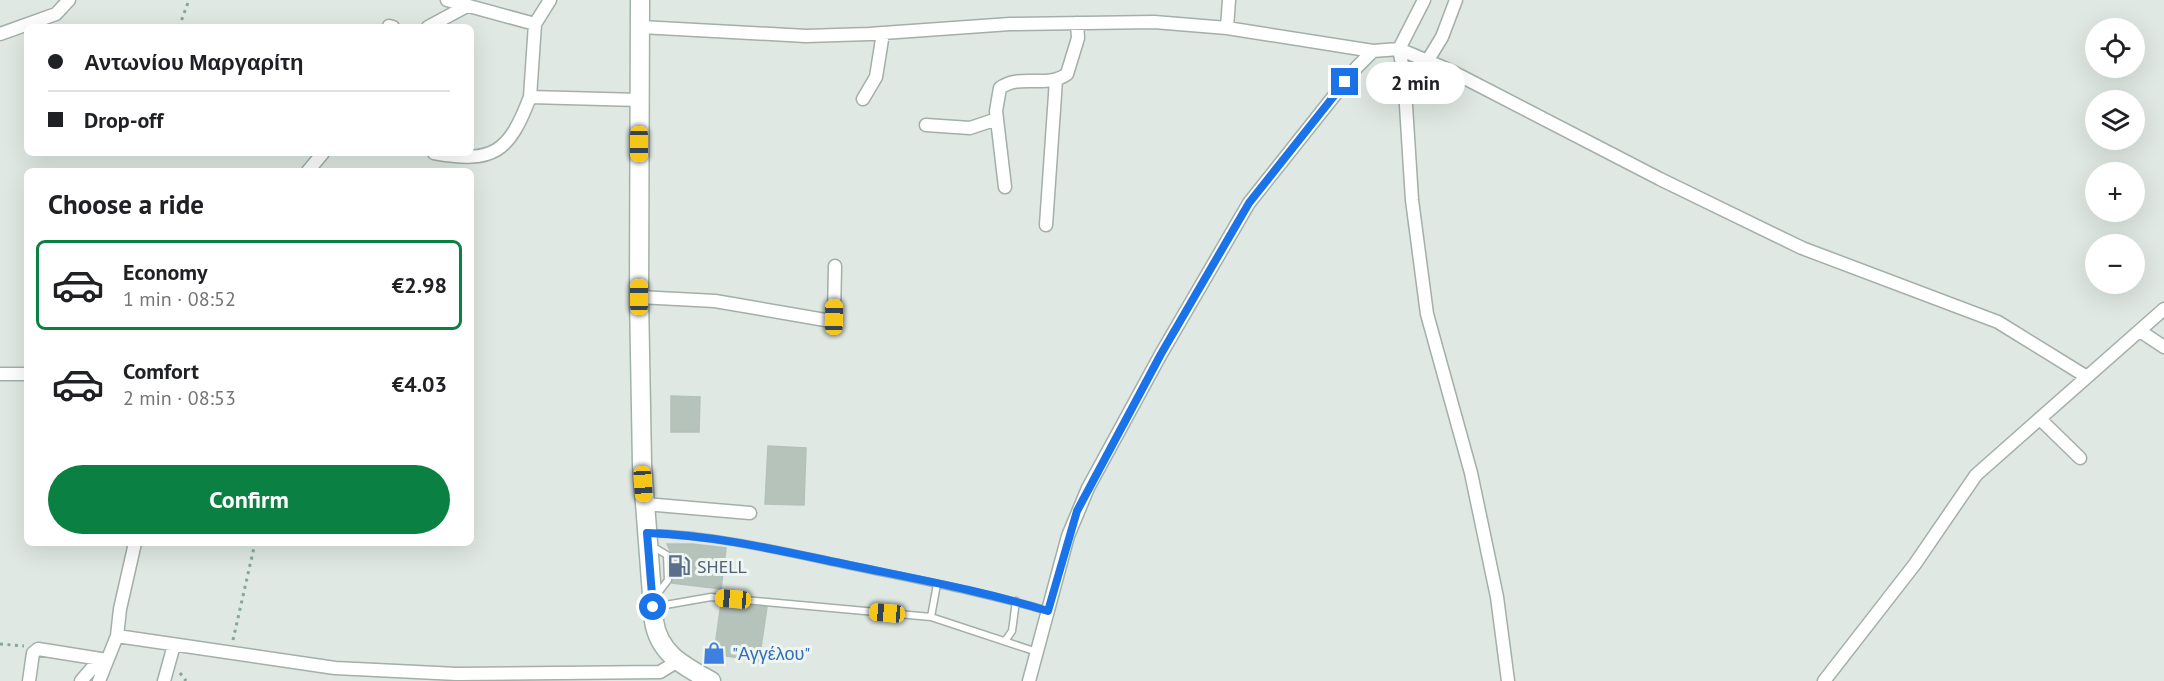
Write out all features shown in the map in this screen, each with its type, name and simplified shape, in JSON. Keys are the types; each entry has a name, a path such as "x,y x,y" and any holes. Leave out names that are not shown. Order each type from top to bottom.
{"street":[{"path":"28,24 56,14 69,0"},
{"path":"447,0 535,24"},
{"path":"458,156 474,158 494,152 517,130 530,97 535,24 550,0"},
{"path":"640,0 639,297 647,533 660,642 678,661 711,681"},
{"path":"1227,28 1229,0"},
{"path":"1424,0 1399,49 1404,74 1412,200 1427,314 1478,506 1497,597 1508,681"},
{"path":"1428,60 1442,37 1456,0"},
{"path":"434,24 467,6"},
{"path":"641,27 806,36 1077,23 1154,22 1227,28 1373,51 1399,49 1428,60 1660,180 1802,248 1998,322 2086,377"},
{"path":"1005,187 997,119 1000,88 1006,83 1056,80 1067,74 1075,55 1078,38 1077,23"},
{"path":"0,34 24,25"},
{"path":"863,99 876,77 883,33"},
{"path":"1029,681 1077,511 1161,354 1249,203 1357,67 1373,51"},
{"path":"1046,225 1056,80"},
{"path":"530,97 639,100"},
{"path":"926,126 970,128 997,119"},
{"path":"310,168 320,156"},
{"path":"639,297 715,301 831,321 834,317 835,266"},
{"path":"1824,681 1915,564 1976,475 2164,309"},
{"path":"2140,331 2164,347"},
{"path":"0,374 24,374"},
{"path":"2040,419 2080,458"},
{"path":"645,504 750,513"},
{"path":"99,681 104,659 117,636 120,609 134,546"},
{"path":"117,636 346,675 457,674 618,677 660,672 678,661"},
{"path":"164,681 174,645"},
{"path":"30,681 33,653 38,649 104,659"},
{"path":"81,681 104,659"}],"lane":[{"path":"647,533 715,538 937,584 1048,611"},
{"path":"656,600 668,580 667,555 657,549"},
{"path":"931,617 937,584"},
{"path":"656,600 711,597 931,617 1037,652"},
{"path":"1005,641 1012,631 1016,602"}],"path":[{"path":"180,24 189,0"},
{"path":"230,654 254,546"},
{"path":"0,644 38,649"}],"building":[{"path":"671,396 700,397 699,432 671,432"},
{"path":"768,446 806,448 804,505 765,504"},
{"path":"667,544 726,548 721,589 672,583 672,555"},
{"path":"721,603 767,607 759,661 714,654"}],"place":[{"name":"SHELL","path":"679,566"},
{"name":"\"Αγγέλου\"","path":"714,653"}],"route":[{"path":"653,607 647,533 715,538 782,551 999,596 1048,611 1077,511 1161,354 1249,203 1345,82"}]}
